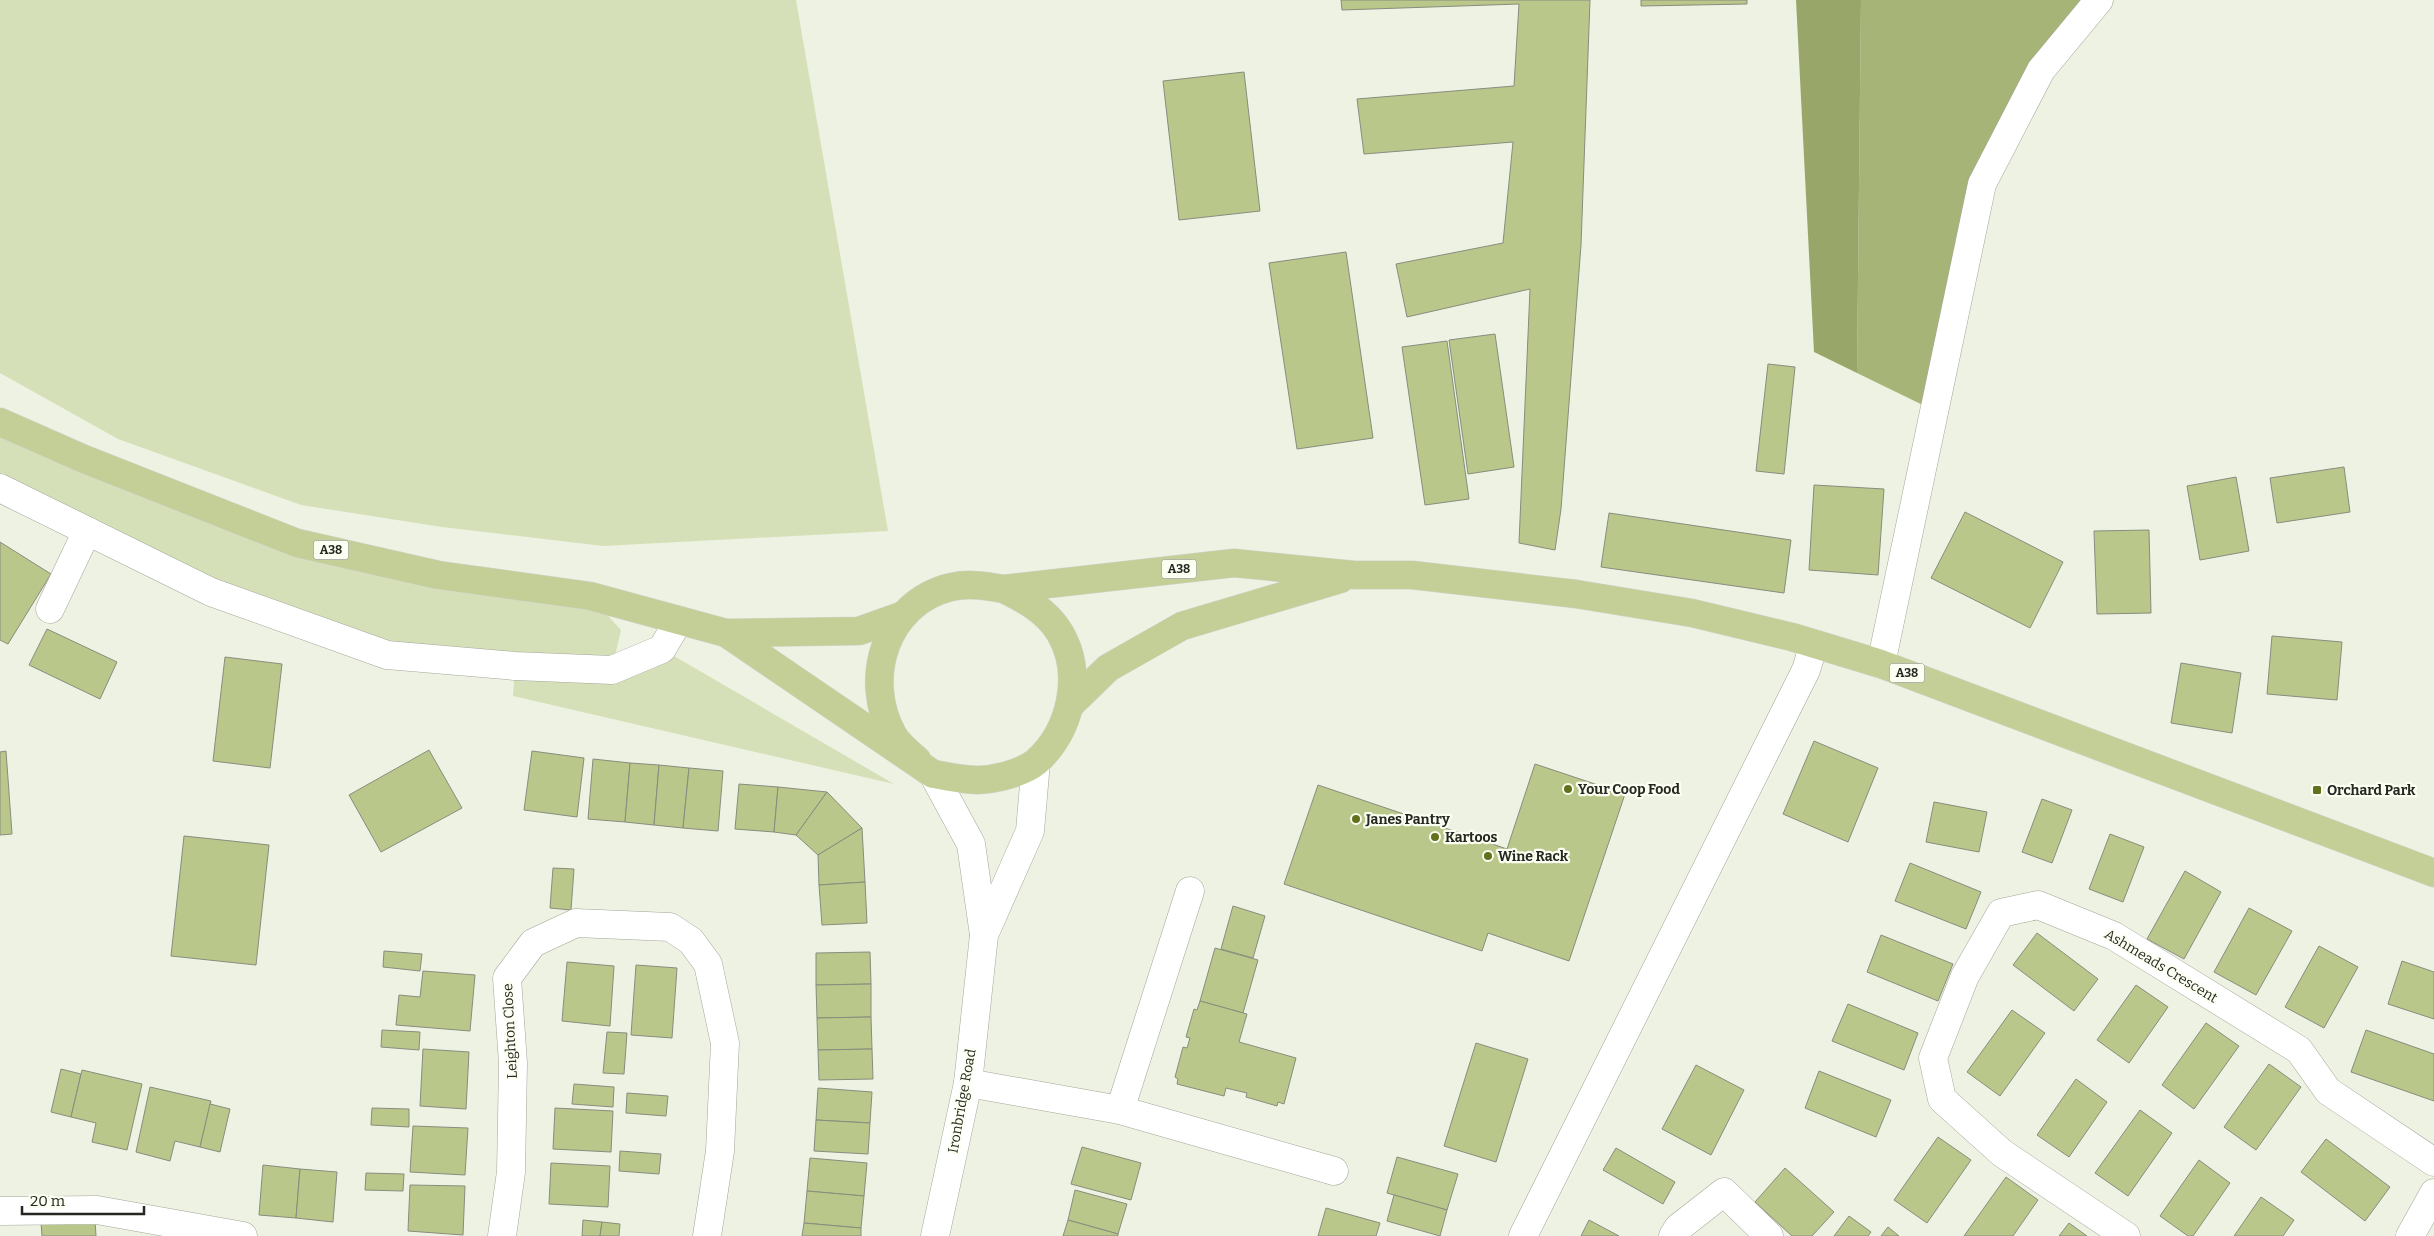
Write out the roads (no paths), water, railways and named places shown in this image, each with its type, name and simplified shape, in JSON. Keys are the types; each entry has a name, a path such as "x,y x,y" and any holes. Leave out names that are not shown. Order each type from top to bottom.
{"main road":[{"name":"A38","path":"0,422 84,459 297,543 438,575 590,596 726,633 859,631 904,615 926,598 951,587 978,584 1004,589 1037,606 1060,633 1072,668 1071,704 1059,734 1036,762 1015,772 990,780 964,780 925,767 726,633"},
{"name":"A38","path":"1004,589 1234,563 1354,575 1412,575 1576,594 1692,613 1814,644 1881,664 2434,873"},
{"name":"A38","path":"1071,704 1108,668 1182,626 1354,575"},
{"name":"A38","path":"904,615 886,642 878,674 881,706 894,737 925,767"}],"street":[{"path":"1881,664 1982,184 2040,70 2099,0"},
{"path":"0,488 210,592 387,655 515,666 612,670 662,649 679,620"},
{"path":"50,609 87,531"},
{"path":"1523,1236 1806,670 1814,644"},
{"name":"Ironbridge Road","path":"984,936 1030,831 1036,762"},
{"name":"Ironbridge Road","path":"925,767 971,844 984,936 968,1083 934,1236"},
{"path":"1120,1110 1190,891"},
{"name":"Ashmeads Crescent","path":"2126,1236 2002,1153 1942,1099 1933,1058 1965,976 2001,913 2038,905 2114,936 2299,1050 2328,1090 2434,1162"},
{"name":"Leighton Close","path":"502,1236 510,1172 513,1063 507,978 533,943 576,923 670,927 691,941 708,964 725,1043 720,1151 707,1236"},
{"path":"968,1083 1120,1110 1334,1172"},
{"path":"1673,1236 1678,1228 1724,1192 1769,1236"},
{"path":"2410,1236 2434,1193"},
{"path":"0,1211 97,1210 243,1236"}],"place":[{"name":"Your Coop Food","path":"1568,789"},
{"name":"Orchard Park","path":"2317,790"},
{"name":"Janes Pantry","path":"1356,819"},
{"name":"Kartoos","path":"1435,837"},
{"name":"Wine Rack","path":"1488,856"}]}
